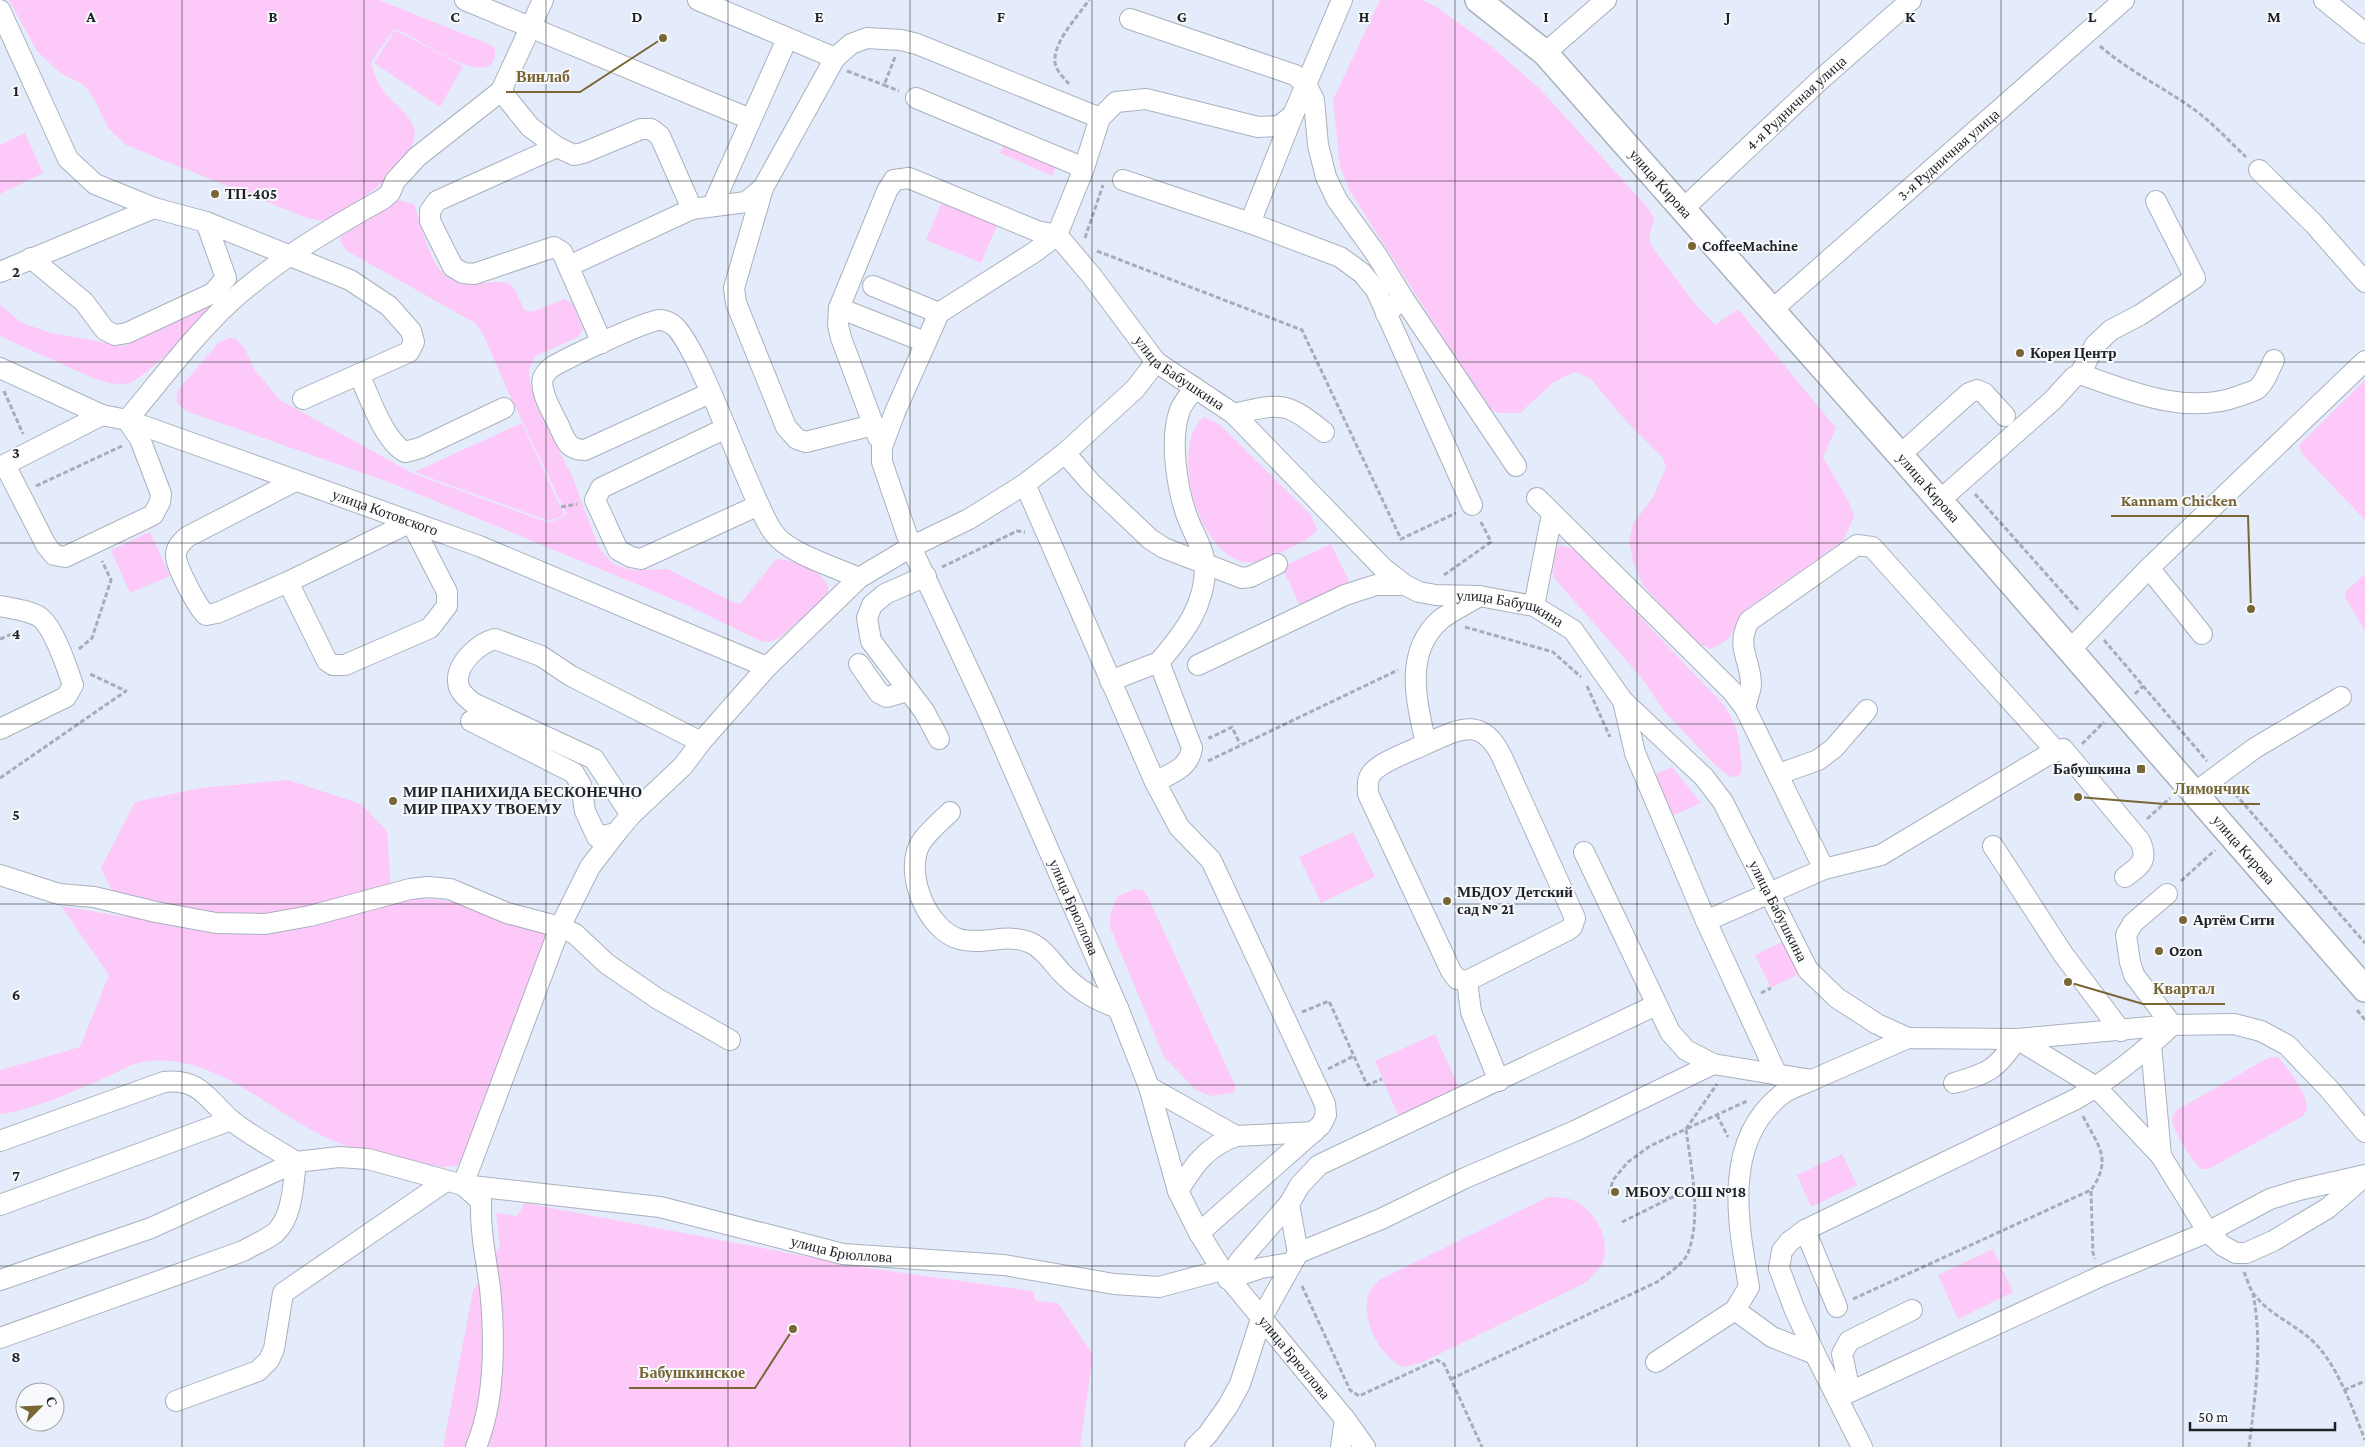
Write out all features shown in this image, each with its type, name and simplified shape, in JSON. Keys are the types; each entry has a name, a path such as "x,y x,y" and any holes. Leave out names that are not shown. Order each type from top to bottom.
{"main road":[{"name":"улица Кирова","path":"1478,0 1546,53 2070,650 2182,795 2365,989"}],"street":[{"path":"465,0 750,119"},
{"path":"31,258 84,302 105,330 114,335 126,333 221,298 292,256 332,228 383,199 390,193 395,181 417,157 500,91 543,0"},
{"path":"698,0 787,38 832,61"},
{"path":"1250,223 1342,0"},
{"path":"1546,53 1606,0"},
{"name":"4-я Рудничная улица","path":"1685,212 1819,80 1911,0"},
{"name":"3-я Рудничная улица","path":"1772,310 2124,0"},
{"path":"2324,0 2365,33"},
{"path":"0,10 4,30 68,159 95,184 154,208 206,222 350,280 389,306 411,331 414,342 410,352 303,398"},
{"path":"1130,19 1295,75 1307,86 1314,100 1318,145 1326,176 1337,200 1376,254 1403,298 1516,466"},
{"path":"713,205 787,38"},
{"path":"873,425 806,442 797,439 786,427 736,303 734,288 763,188 832,61 851,44 868,38 901,40 917,44 1100,118"},
{"path":"500,91 530,127 557,147 574,154 583,153 641,129 651,129 660,136 692,209"},
{"path":"916,98 1084,168"},
{"path":"882,447 925,342 939,313 1036,251 1057,235 1084,168 1100,118 1116,102 1146,99 1258,127 1279,126 1294,116"},
{"path":"557,147 437,201 430,211 430,221 453,267 462,273 474,274 554,247 562,252 602,343"},
{"path":"2259,170 2314,224 2365,282"},
{"path":"911,547 882,462 882,447 841,338 838,325 839,308 887,191 894,180 908,178 1037,231 1057,235"},
{"path":"1124,180 1250,223 1340,258 1362,273 1376,290 1472,505"},
{"path":"569,266 692,209 746,202 763,188"},
{"path":"1940,500 2054,400 2074,377 2080,374 2095,345 2111,330 2140,314 2195,278 2156,201"},
{"path":"0,272 154,208"},
{"path":"102,416 2,466 46,545 54,555 65,557 153,515 160,502 161,494 140,439 127,420 210,322 221,298 226,278 206,222"},
{"name":"улица Бабушкина","path":"1057,235 1091,275 1156,362 1234,414 1383,568 1412,588 1436,595 1479,596 1534,606 1573,630 1623,701 1704,777 1722,802 1808,970 1837,998 1877,1024 1908,1038"},
{"path":"873,286 939,313"},
{"path":"1386,314 1403,298"},
{"path":"839,308 925,342"},
{"path":"710,393 585,450 576,450 567,445 544,390 543,378 550,368 602,343 659,320 672,323 684,335 726,428 759,506 773,533 786,545 859,578"},
{"path":"2080,374 2152,397 2185,403 2201,403 2227,400 2258,389 2274,360"},
{"path":"2070,650 2149,568 2365,361"},
{"path":"176,1401 258,1371 269,1360 274,1349 283,1293 454,1183 560,927 590,867 631,815 684,766 701,742 767,667 859,578 911,547 968,519 1025,484 1064,453 1135,389 1156,362"},
{"name":"улица Котовского","path":"0,368 102,416 127,420 507,557 767,667"},
{"path":"359,374 388,436 397,448 405,452 420,448 504,408"},
{"path":"1110,681 1160,662 1191,623 1200,599 1205,562 1187,516 1178,484 1175,441 1180,409 1195,388"},
{"path":"1900,455 1969,393 1978,390 1984,393 2005,416"},
{"path":"1234,414 1281,406 1301,413 1324,432"},
{"path":"726,428 602,488 595,500 618,550 641,559 759,506"},
{"path":"1064,453 1137,529 1164,548 1205,562 1228,574 1242,578 1250,577 1277,564"},
{"path":"288,582 327,661 333,665 345,665 430,628 447,606 447,592 411,522 288,582 217,613 206,615 199,608 176,558 178,546 187,537 295,481"},
{"path":"1025,484 1155,782 1179,827 1211,860 1325,1104 1326,1115 1321,1125 1199,1233"},
{"path":"1537,498 1732,691 1745,708 1824,869"},
{"path":"1534,606 1552,514"},
{"path":"1745,708 1751,684 1742,648 1742,633 1749,621 1857,545 1872,547 2056,751"},
{"name":"улица Брюллова","path":"911,547 926,576 1118,1008 1149,1087 1178,1191 1199,1233 1225,1275 1345,1418 1365,1447"},
{"path":"2149,568 2202,634"},
{"path":"926,576 885,594 872,606 867,618 871,641 924,711 939,739"},
{"path":"1198,666 1345,595 1376,585 1412,588"},
{"path":"1426,744 1414,684 1417,661 1428,635 1440,620 1479,596"},
{"path":"0,606 31,613 41,618 48,627 73,685 66,697 0,729"},
{"path":"631,815 594,759 473,703 462,693 458,680 461,669 478,646 495,639 527,650 571,676 701,742"},
{"path":"1155,782 1185,766 1190,759 1192,748 1160,662"},
{"path":"859,664 879,694 887,697 908,691"},
{"path":"2182,795 2219,775 2255,748 2341,697"},
{"path":"1623,701 1635,753 1706,921 1777,1074"},
{"path":"1779,774 1818,760 1834,748 1867,710"},
{"path":"471,721 574,773 581,785 585,811 597,837 616,833"},
{"path":"1460,728 1475,730 1493,741 1575,918 1572,927 1568,930 1467,981 1458,979 1451,972 1368,794 1369,777 1378,766 1426,744 1460,728"},
{"path":"1706,921 1824,869 1888,851 2062,749 2140,841 2145,853 2143,861 2125,877"},
{"path":"950,812 919,846 914,866 917,888 924,906 936,923 957,939 976,943 1002,939 1031,943 1046,954 1078,988 1091,998 1118,1008"},
{"path":"1993,846 2063,954 2121,1031"},
{"path":"1584,852 1656,1005 1677,1042 1686,1050 1721,1066 1812,1080"},
{"path":"0,875 59,894 94,897 156,912 216,923 274,922 310,916 410,889 428,887 450,889 506,913 560,927 575,934 607,964 658,999 730,1040"},
{"path":"2167,894 2133,922 2126,935 2134,975 2172,1025"},
{"path":"1467,981 1471,1012 1499,1081"},
{"path":"1225,1275 1242,1259 1289,1204 1306,1177 1327,1159 1499,1081 1656,1005"},
{"path":"1656,1362 1735,1310 1749,1288 1737,1186 1740,1160 1756,1121 1782,1094 1908,1038 2016,1039 2172,1025 2234,1024 2262,1032 2287,1045 2329,1089 2365,1132"},
{"path":"1844,1394 1815,1354 1794,1308 1779,1268 1782,1251 1788,1242 1805,1230 2076,1099 2096,1087 2151,1045 2172,1025"},
{"path":"1954,1083 1986,1073 2001,1062 2016,1039"},
{"path":"2016,1039 2096,1087 2161,1156 2208,1232 2223,1246 2236,1253 2246,1253 2308,1221 2348,1193 2365,1175"},
{"path":"2151,1045 2161,1156"},
{"path":"1225,1275 1262,1268 1294,1258 1381,1219 1464,1178 1721,1066"},
{"path":"0,1141 164,1082 179,1080 196,1086 231,1120 296,1162 288,1213 282,1225 274,1234 243,1251 0,1338"},
{"path":"1149,1087 1236,1136"},
{"path":"0,1204 231,1120"},
{"path":"1178,1191 1193,1168 1219,1142 1236,1136 1314,1132"},
{"name":"улица Брюллова","path":"0,1280 151,1228 296,1162 358,1157 454,1183 660,1208 843,1254 1004,1265 1114,1284 1158,1287 1225,1275"},
{"path":"1844,1394 2101,1276 2208,1232 2270,1199 2299,1190 2365,1175"},
{"path":"454,1183 481,1201 481,1236 490,1287 493,1328 488,1404 476,1447"},
{"path":"1196,1447 1228,1406 1240,1384 1262,1319 1294,1258 1289,1204"},
{"path":"1805,1230 1836,1307"},
{"path":"1735,1310 1772,1336 1815,1354"},
{"path":"1862,1447 1844,1394 1842,1354 1849,1341 1912,1310"},
{"path":"1342,1447 1345,1418"}],"path":[{"path":"1070,85 1058,72 1054,58 1060,42 1089,0"},
{"path":"2086,35 2141,78 2175,97 2210,121 2259,170"},
{"path":"884,85 901,40"},
{"path":"832,61 916,98"},
{"path":"1083,246 1104,184"},
{"path":"1092,250 1302,330 1401,539 1472,505"},
{"path":"0,382 24,436 19,442"},
{"path":"34,487 140,439"},
{"path":"1963,480 2093,626 2365,943"},
{"path":"926,576 1017,531 1024,531 1030,536"},
{"path":"92,638 111,580 94,542"},
{"path":"1412,588 1491,542"},
{"path":"1440,620 1553,652 1583,679 1612,742"},
{"path":"1185,766 1197,766 1417,661"},
{"path":"1206,729 1210,738 1232,727 1240,744"},
{"path":"2133,832 2182,795"},
{"path":"2167,894 2216,850"},
{"path":"1286,1020 1329,1000 1367,1085 1382,1079"},
{"path":"1312,1076 1354,1056"},
{"path":"1610,1194 1613,1180 1628,1162 1650,1146 1686,1129 1721,1066"},
{"path":"2076,1099 2104,1160 2103,1170 2091,1190 2093,1253"},
{"path":"1451,1378 1657,1282 1674,1269 1687,1254 1693,1227 1693,1187 1686,1129"},
{"path":"1622,1222 1693,1187"},
{"path":"1836,1307 2091,1190"},
{"path":"2236,1253 2253,1293 2258,1335 2257,1385 2249,1447"},
{"path":"1294,1258 1350,1390 1359,1396 1437,1360 1444,1364 1482,1447"},
{"path":"2253,1293 2269,1308 2304,1333 2321,1350 2344,1390 2365,1440"},
{"path":"2344,1390 2365,1381"}],"shaded area":[{"path":"9,0 379,0 489,44 495,49 492,63 482,68 468,66 394,29 371,62 381,87 412,123 414,141 408,154 397,168 368,195 339,215 321,221 309,219 126,145 108,128 94,98 84,85 60,73 37,51"},
{"path":"1380,0 1422,0 1435,6 1491,46 1540,89 1648,208 1654,218 1650,233 1650,244 1696,305 1715,325 1738,309 1836,428 1823,457 1848,500 1854,516 1843,541 1749,607 1731,635 1720,645 1710,649 1691,639 1642,584 1633,561 1629,540 1633,524 1653,497 1666,467 1663,458 1626,421 1590,378 1574,372 1554,382 1520,413 1500,413 1489,410 1350,191 1340,167 1333,100"},
{"path":"395,30 463,66 440,107 374,63"},
{"path":"1011,129 1062,151 1052,176 1000,153"},
{"path":"25,133 43,173 0,194 0,145"},
{"path":"398,200 414,204 434,261 445,275 453,280 472,284 507,283 516,291 524,310 532,312 564,299 572,303 583,329 578,337 536,356 529,368 530,382 536,405 572,476 599,548 613,564 630,570 668,569 737,604 741,603 776,559 782,559 797,563 821,576 826,581 828,595 779,638 769,642 761,641 680,602 394,484 189,412 180,406 177,401 178,390 219,342 230,338 236,339 245,349 254,369 280,400 412,473 549,523 565,516 566,513 483,334 475,323 347,251 340,241 341,236"},
{"path":"942,202 997,225 981,263 926,240"},
{"path":"0,305 22,323 51,333 124,346 211,306 198,323 148,371 130,383 121,384 95,379 2,337 0,335"},
{"path":"2365,380 2365,520 2302,454 2299,445"},
{"path":"1204,417 1219,424 1311,515 1317,530 1313,534 1296,545 1257,562 1237,560 1220,548 1206,528 1195,504 1189,478 1188,453 1193,432"},
{"path":"522,423 564,515 549,521 414,472"},
{"path":"150,532 170,576 130,593 111,550"},
{"path":"1331,544 1350,583 1300,606 1282,567"},
{"path":"1560,545 1576,550 1723,704 1736,728 1738,736 1742,771 1739,776 1730,777 1713,763 1665,712 1641,677 1555,579 1552,562"},
{"path":"2365,574 2365,631 2345,597 2345,592"},
{"path":"1672,767 1701,803 1668,818 1650,776"},
{"path":"288,780 361,804 387,831 392,903 409,899 446,901 540,925 547,931 550,941 468,1154 457,1166 441,1167 352,1148 317,1133 221,1076 196,1066 170,1061 138,1063 55,1099 14,1112 0,1114 0,1070 80,1047 109,975 61,906 125,917 101,868 135,802 200,788"},
{"path":"1353,832 1375,877 1321,903 1299,857"},
{"path":"1134,889 1143,890 1147,895 1235,1085 1235,1092 1211,1096 1196,1090 1164,1057 1110,927 1110,916 1117,897"},
{"path":"1784,941 1799,974 1771,988 1755,955"},
{"path":"1435,1034 1459,1088 1398,1115 1375,1061"},
{"path":"2277,1057 2291,1073 2301,1089 2307,1104 2307,1109 2303,1115 2209,1169 2201,1169 2177,1135 2172,1122 2174,1113 2268,1058"},
{"path":"1842,1154 1857,1185 1811,1207 1797,1175"},
{"path":"1548,1197 1559,1197 1575,1201 1589,1212 1600,1228 1605,1246 1605,1255 1601,1266 1587,1282 1423,1362 1403,1367 1394,1362 1379,1345 1369,1325 1367,1303 1369,1293 1379,1280"},
{"path":"525,1203 868,1268 1033,1291 1036,1301 1058,1303 1093,1355 1080,1447 443,1447 473,1291 500,1245 496,1213 517,1216"},
{"path":"1993,1249 2013,1292 1958,1319 1938,1275"}],"place":[{"name":"Винлаб","path":"663,38"},
{"name":"ТП-405","path":"215,194"},
{"name":"CoffeeMachine","path":"1692,246"},
{"name":"Корея Центр","path":"2020,353"},
{"name":"Kannam Chicken","path":"2251,609"},
{"name":"Бабушкина","path":"2141,769"},
{"name":"Лимончик","path":"2078,797"},
{"name":"МИР ПАНИХИДА БЕСКОНЕЧНО МИР ПРАХУ ТВОЕМУ","path":"393,801"},
{"name":"МБДОУ Детский сад № 21","path":"1447,901"},
{"name":"Артём Сити","path":"2183,920"},
{"name":"Ozon","path":"2159,951"},
{"name":"Квартал","path":"2068,982"},
{"name":"МБОУ СОШ №18","path":"1615,1192"},
{"name":"Бабушкинское","path":"793,1329"}]}
